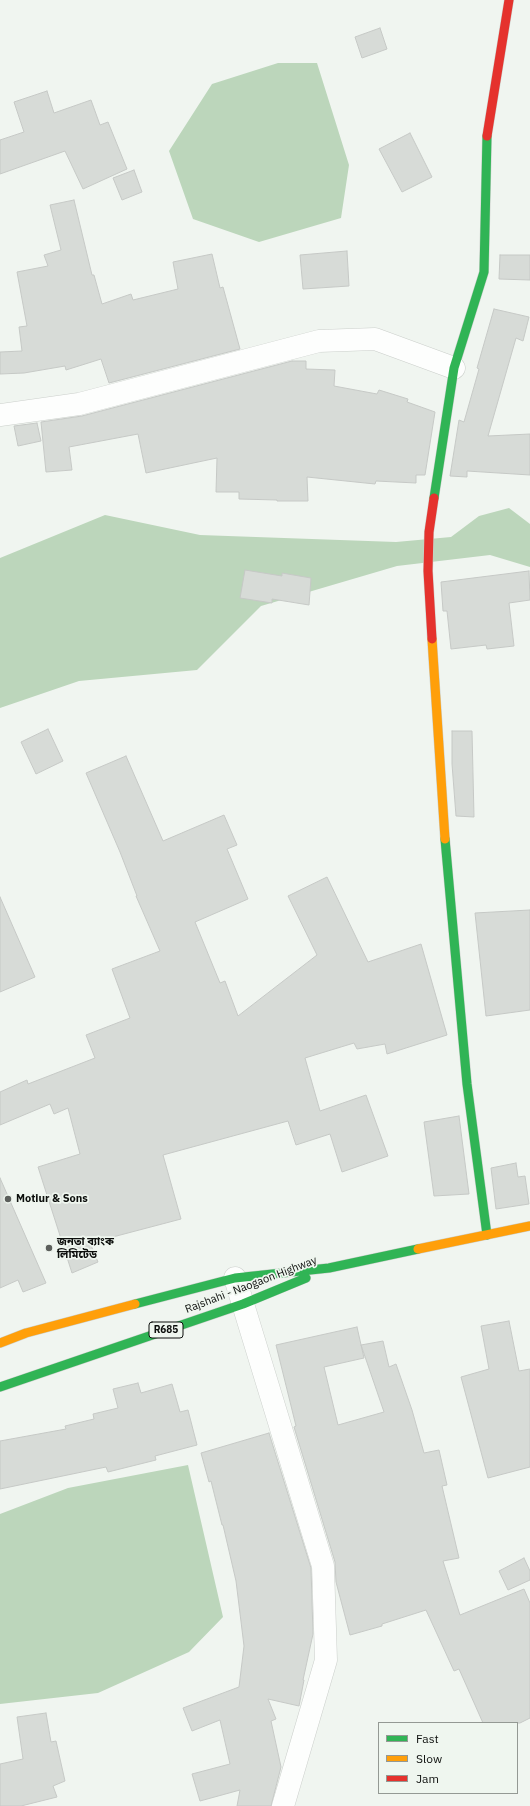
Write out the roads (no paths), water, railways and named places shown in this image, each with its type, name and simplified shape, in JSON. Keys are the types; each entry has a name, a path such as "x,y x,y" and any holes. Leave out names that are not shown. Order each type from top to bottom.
{"street":[{"path":"487,1235 467,1084 442,800 428,571 429,532 454,368 484,272 487,136 509,0"},
{"path":"0,414 79,404 319,341 375,339 454,368"},
{"name":"Rajshahi - Naogaon Highway","path":"0,1343 26,1333 236,1278 329,1268 530,1226"},
{"name":"Rajshahi - Naogaon Highway","path":"0,1387 243,1304 329,1268"},
{"path":"236,1278 323,1566 326,1660 283,1806"}],"place":[{"name":"Motiur & Sons","path":"8,1199"},
{"name":"জনতা ব্যাংক লিমিটেড","path":"49,1248"}]}
